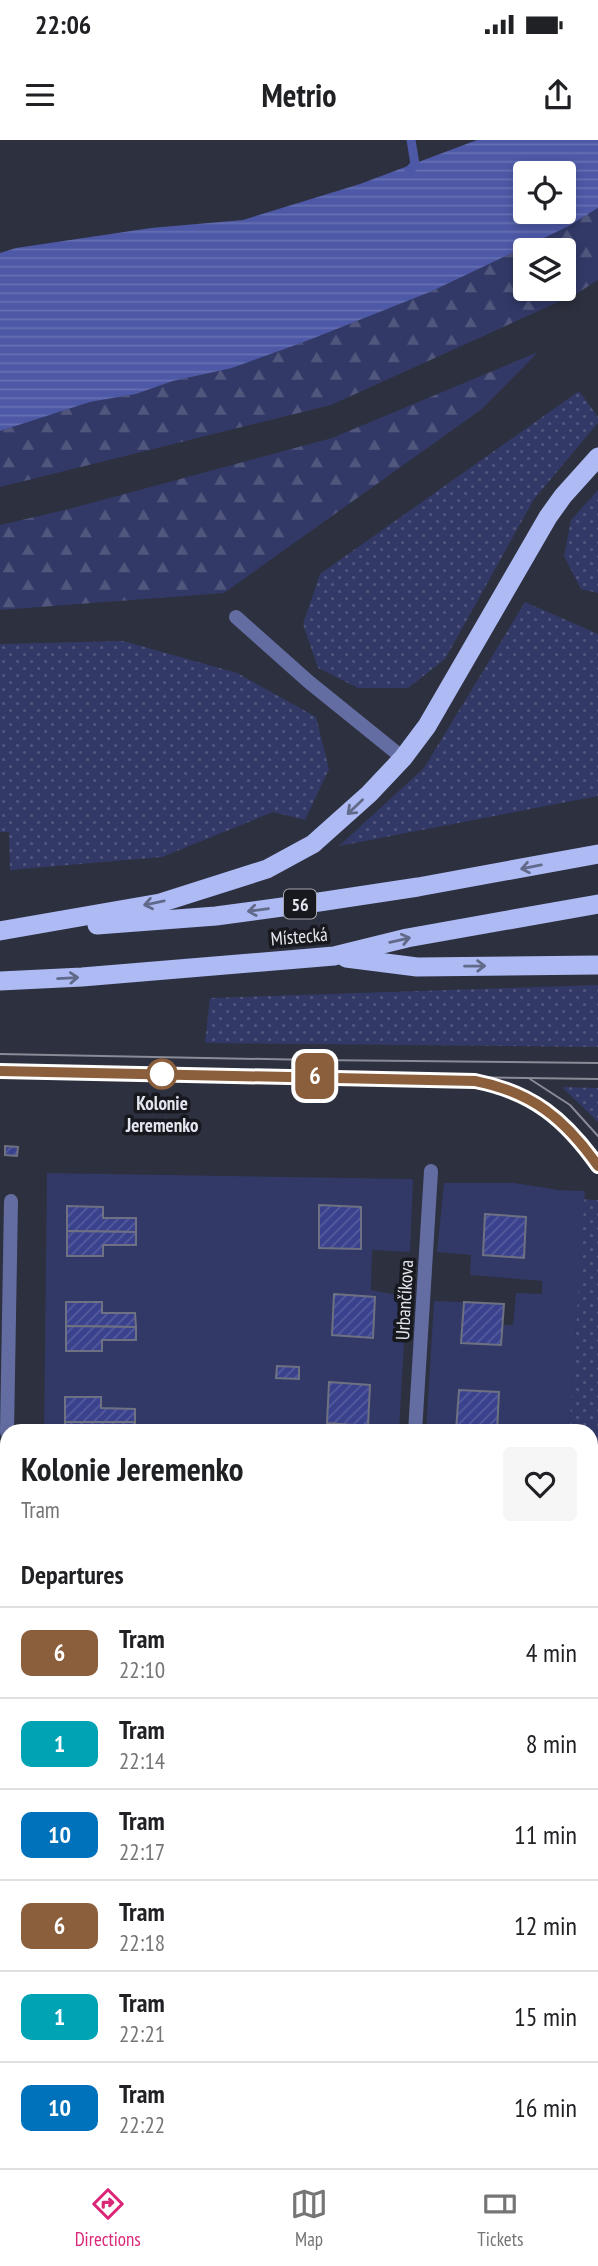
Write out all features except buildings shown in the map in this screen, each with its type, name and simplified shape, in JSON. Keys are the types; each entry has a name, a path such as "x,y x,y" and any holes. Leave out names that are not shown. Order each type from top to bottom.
{"highway":[{"path":"0,931 160,903 267,869 305,849 328,832 403,758 433,718 548,516 598,457"},
{"name":"Místecká","path":"0,931 216,916 418,887 598,854"},
{"name":"Místecká","path":"0,981 82,977 334,956 407,939 598,904"},
{"path":"334,956 417,967 598,965"}],"street":[{"path":"236,617 309,682 403,758"},
{"name":"Urbančíkova","path":"415,1424 431,1171"},
{"path":"7,1424 11,1201"}],"green space":[{"path":"598,208 598,280 576,294 576,238 544,238 576,224"},
{"path":"513,253 513,301 561,301 331,405 0,487 0,431 90,402 136,394 173,381 232,368 430,292"},
{"path":"538,352 482,409 224,593 0,610 0,525 332,438"},
{"path":"579,391 598,417 598,423 534,499 445,659 408,688 358,688 318,668 303,624 320,574"},
{"path":"598,490 598,593 581,589 564,556 571,520"},
{"path":"525,602 598,634 598,796 339,846 424,768"},
{"path":"123,641 237,673 316,717 329,769 305,820 273,812 162,857 10,870 9,832 0,832 0,644"},
{"path":"598,985 598,1047 205,1043 210,998"},
{"path":"562,1087 598,1088 598,1122"},
{"path":"47,1173 413,1179 410,1252 372,1250 371,1290 402,1296 406,1307 399,1424 44,1424"},
{"path":"444,1183 514,1183 585,1191 569,1424 426,1424 434,1301 463,1302 461,1343 501,1345 503,1325 513,1325 516,1293 542,1294 542,1281 470,1275 471,1255 437,1252"},
{"path":"584,1199 598,1200 598,1424 570,1424"}],"shaded area":[{"path":"477,140 598,140 598,208 576,221 576,161 513,161 513,224 572,224 567,227 544,238 513,238 513,253 430,292 232,368 173,381 136,394 90,402 0,431 0,253 16,248 151,228 243,220 360,184"}],"waterway":[{"path":"409,171 415,164 411,140"}],"tram line":[{"path":"0,1054 598,1063"},
{"path":"0,1071 598,1079"},
{"name":"6","path":"0,1071 475,1081 505,1088 536,1101 565,1126 598,1166"},
{"path":"530,1079 570,1105 598,1136"},
{"path":"490,1084 523,1096 552,1114 598,1166"}],"place":[{"name":"Kolonie Jeremenko","path":"162,1074"}]}
